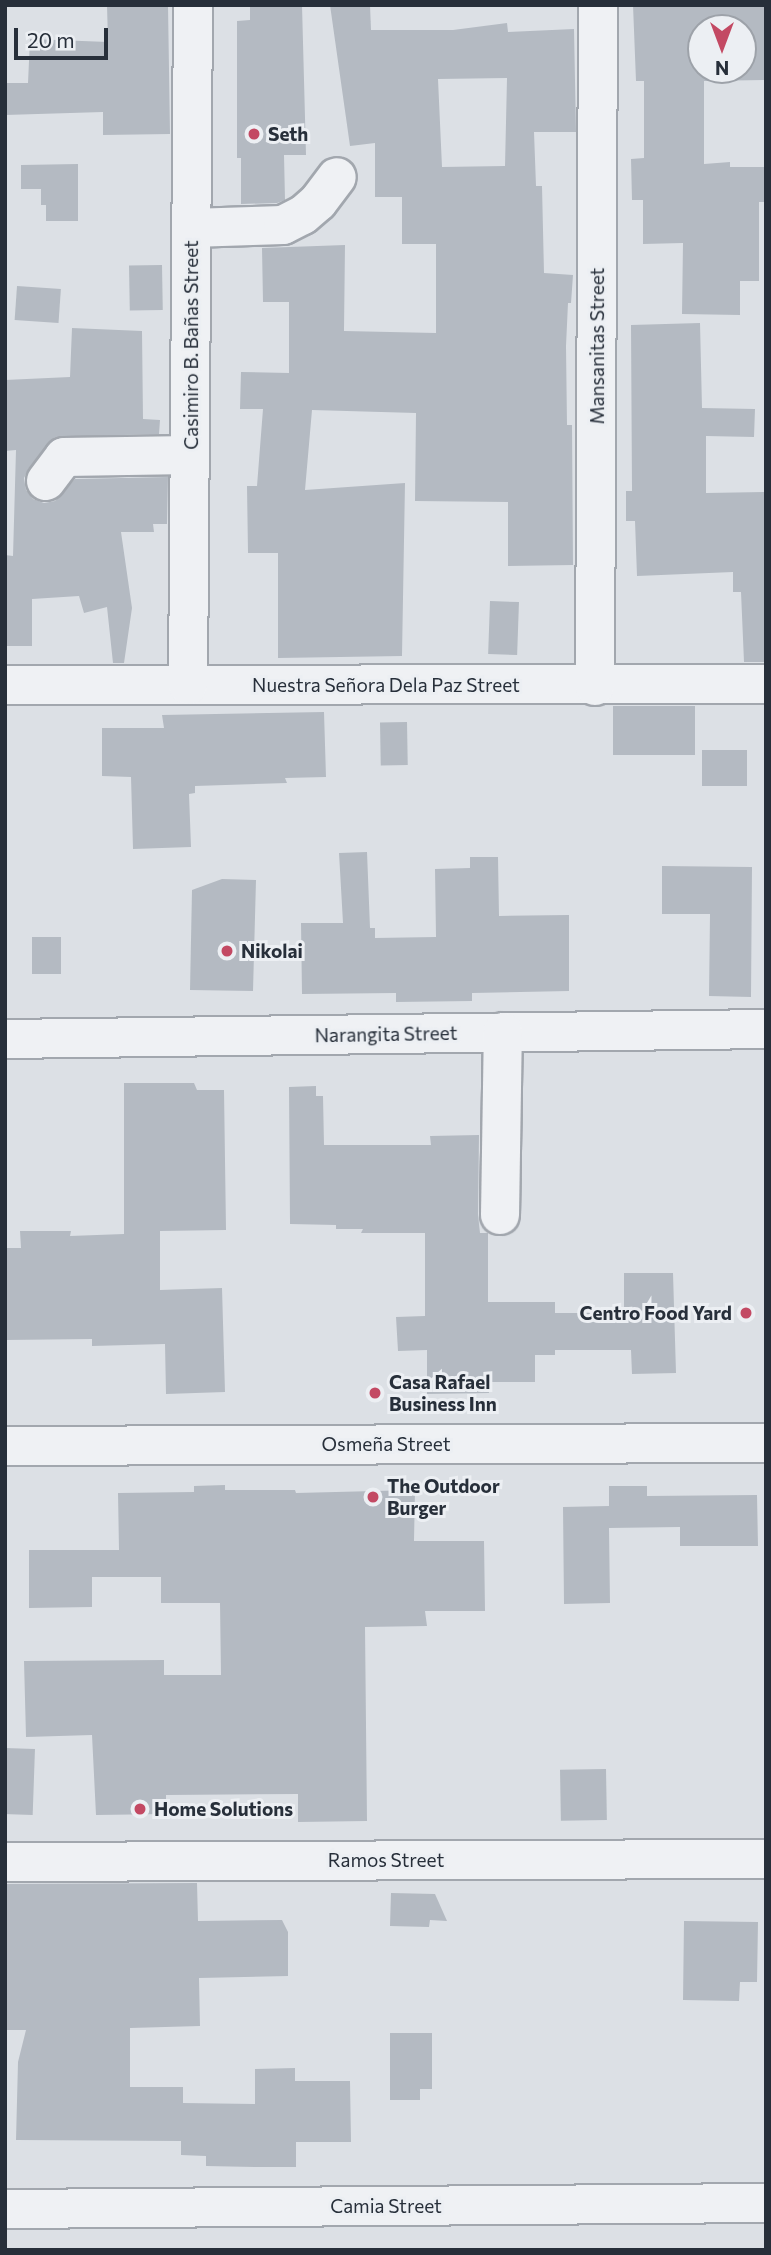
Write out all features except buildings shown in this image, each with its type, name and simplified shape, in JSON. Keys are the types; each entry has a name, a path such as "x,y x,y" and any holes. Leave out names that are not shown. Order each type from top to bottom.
{"street":[{"name":"Casimiro B. Bañas Street","path":"188,685 193,5"},
{"name":"Mansanitas Street","path":"595,686 598,5"},
{"path":"191,228 283,225 311,209 337,177"},
{"path":"46,481 64,457 190,455"},
{"name":"Nuestra Señora Dela Paz Street","path":"5,685 766,684"},
{"name":"Narangita Street","path":"5,1038 766,1029"},
{"path":"500,1214 503,1032"},
{"name":"Osmeña Street","path":"5,1446 766,1443"},
{"name":"Ramos Street","path":"5,1862 766,1859"},
{"name":"Camia Street","path":"5,2209 766,2203"}],"place":[{"name":"Seth","path":"254,134"},
{"name":"Nikolai","path":"227,951"},
{"name":"Centro Food Yard","path":"746,1313"},
{"name":"Casa Rafael Business Inn","path":"375,1393"},
{"name":"The Outdoor Burger","path":"373,1497"},
{"name":"Home Solutions","path":"140,1809"}]}
